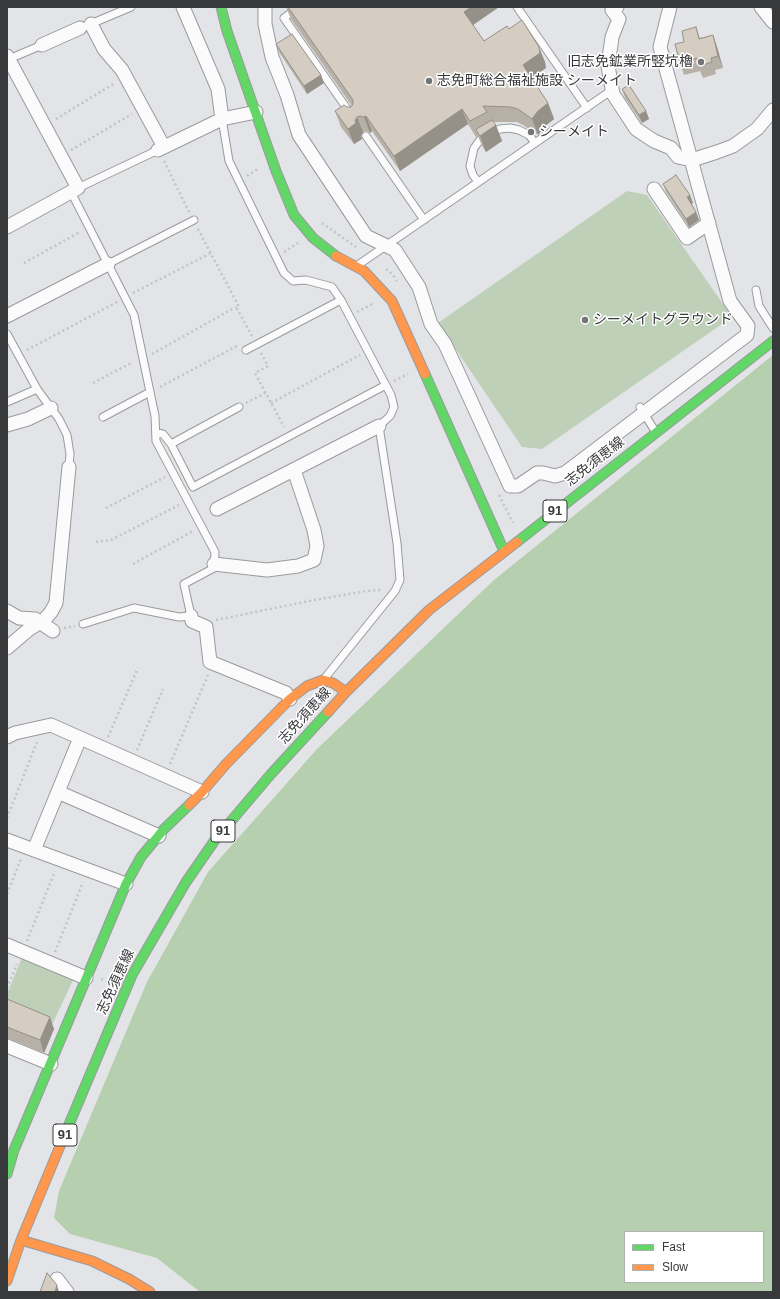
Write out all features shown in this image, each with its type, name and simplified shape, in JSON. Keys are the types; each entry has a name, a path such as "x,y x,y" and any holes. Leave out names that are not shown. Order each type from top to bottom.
{"street":[{"path":"183,7 218,89 222,119"},
{"path":"221,7 227,31 276,171 294,215 313,238 338,257 364,271 392,301 504,551"},
{"path":"265,7 265,24 272,57 287,95 299,135 366,236 394,250 419,287 431,324 445,344 510,486 518,486 537,473 555,476 565,473 747,335 748,326 730,301 660,47 670,7"},
{"path":"617,7 612,10 619,19 612,37 608,66 613,94 636,129 654,141 671,148 678,157 692,160 733,146 757,129 773,110"},
{"path":"761,7 773,22"},
{"path":"42,45 85,26 126,76 143,108 161,148 222,119 256,112"},
{"path":"7,227 75,190 61,155 11,57"},
{"path":"654,189 687,238 709,223"},
{"path":"7,316 108,264"},
{"name":"志免須恵線","path":"7,1281 18,1240 132,975 186,882 215,840 271,774 346,692 429,610 760,353 773,341"},
{"path":"7,425 28,419 51,408"},
{"path":"218,509 379,426"},
{"path":"7,648 51,612 56,603 69,468"},
{"path":"214,564 267,570 298,566 314,560 316,546 314,530 294,470"},
{"path":"7,612 19,618 35,619 52,631"},
{"path":"195,620 206,627 210,662 286,693 290,699"},
{"path":"7,1174 11,1149 51,1064 126,884 141,857 226,764 290,699 307,686 323,680 333,683 346,692"},
{"path":"7,737 15,733 51,725 202,792"},
{"path":"30,848 58,792 80,738"},
{"path":"58,792 159,836"},
{"path":"7,840 126,884"},
{"path":"7,945 51,963 87,975"},
{"path":"7,1046 51,1064"},
{"path":"18,1240 92,1261 129,1279 150,1292"},
{"path":"57,1279 67,1292"}],"lane":[{"path":"85,26 131,7"},
{"path":"299,7 284,18 354,118"},
{"path":"516,7 587,108"},
{"path":"11,57 42,45"},
{"path":"356,267 612,90"},
{"path":"222,119 229,161 284,273 294,282 306,280 332,287 350,316 386,385 391,395 394,407 390,416 379,426 398,550 400,580 391,595 323,680"},
{"path":"478,182 473,175 470,166 474,148 480,140 500,129 510,128 519,130 529,135 535,143"},
{"path":"366,136 424,220"},
{"path":"83,624 134,608 195,620 184,584 214,568 215,552 156,441 156,416 134,315 89,227 75,190 161,148"},
{"path":"108,264 194,220"},
{"path":"756,290 760,306 773,328"},
{"path":"246,350 341,300"},
{"path":"7,334 37,390 59,419 67,435 70,454 69,468"},
{"path":"156,432 163,434 170,444 194,487 386,385"},
{"path":"7,402 37,390"},
{"path":"103,417 150,392"},
{"path":"170,444 239,407"},
{"path":"640,407 656,433"}],"path":[{"path":"45,126 126,76"},
{"path":"61,155 143,108"},
{"path":"161,148 194,220 238,305 236,307 268,366 254,373 289,436"},
{"path":"239,180 262,167"},
{"path":"24,263 89,227"},
{"path":"276,257 299,243"},
{"path":"18,355 211,253"},
{"path":"350,316 376,302"},
{"path":"93,383 143,356 152,354 236,307"},
{"path":"150,392 239,345"},
{"path":"271,403 368,351"},
{"path":"386,385 412,372"},
{"path":"239,407 265,393"},
{"path":"106,508 173,473"},
{"path":"96,542 111,540 187,501"},
{"path":"133,564 201,527"},
{"path":"195,620 366,591 383,590 391,595"},
{"path":"52,631 83,624"},
{"path":"165,776 212,663"},
{"path":"103,748 138,668"},
{"path":"132,761 163,688"},
{"path":"7,818 44,727"},
{"path":"7,894 30,848"},
{"path":"7,988 60,860"},
{"path":"51,963 88,870"},
{"path":"87,975 126,990"}],"green space":[{"name":"シーメイトグラウンド","path":"627,191 647,195 732,317 542,449 522,447 438,323"},
{"path":"773,355 773,1292 200,1292 157,1258 70,1234 54,1218 59,1191 147,982 208,872 317,749 494,580"},
{"path":"23,955 74,978 52,1025 7,1006 7,994"}],"building":[{"name":"志免町総合福祉施設 シーメイト","path":"288,7 471,7 464,12 484,41 507,26 509,29 522,20 539,47 540,53 523,65 548,103 538,111 532,119 518,109 511,107 483,106 487,112 470,121 462,109 394,156 366,116 357,117 355,121 356,123 348,129 335,111 344,105 351,107 353,100"},
{"path":"696,27 699,39 713,35 718,56 711,58 712,62 699,66 697,58 680,63 675,44 684,42 682,31"},
{"path":"292,34 321,75 304,86 276,44"},
{"path":"629,85 646,111 639,115 622,89"},
{"path":"492,120 496,125 480,136 476,130"},
{"path":"676,175 690,195 687,197 696,212 686,219 663,184"},
{"path":"7,999 50,1017 40,1040 7,1027"},
{"path":"47,1273 57,1285 55,1292 40,1292"}],"traffic: fast":[{"path":"221,7 227,31 276,171 294,215 313,238 336,256"},
{"path":"517,542 773,341"},
{"path":"425,374 504,551"},
{"path":"65,1134 132,975 186,882 215,840 271,774 328,712"},
{"path":"7,1174 14,1150 126,884 141,857 164,829 189,805"}],"traffic: slow":[{"path":"336,256 364,271 392,301 425,374"},
{"path":"328,712 346,692 429,610 517,542"},
{"path":"189,805 226,764 290,699 307,686 323,680 333,683 346,692"},
{"path":"7,1281 21,1240 65,1134"},
{"path":"21,1240 92,1261 129,1279 150,1292"}],"place":[{"name":"旧志免鉱業所竪坑櫓","path":"701,62"},
{"name":"志免町総合福祉施設 シーメイト","path":"429,81"},
{"name":"シーメイト","path":"531,132"},
{"name":"シーメイトグラウンド","path":"585,320"}]}
